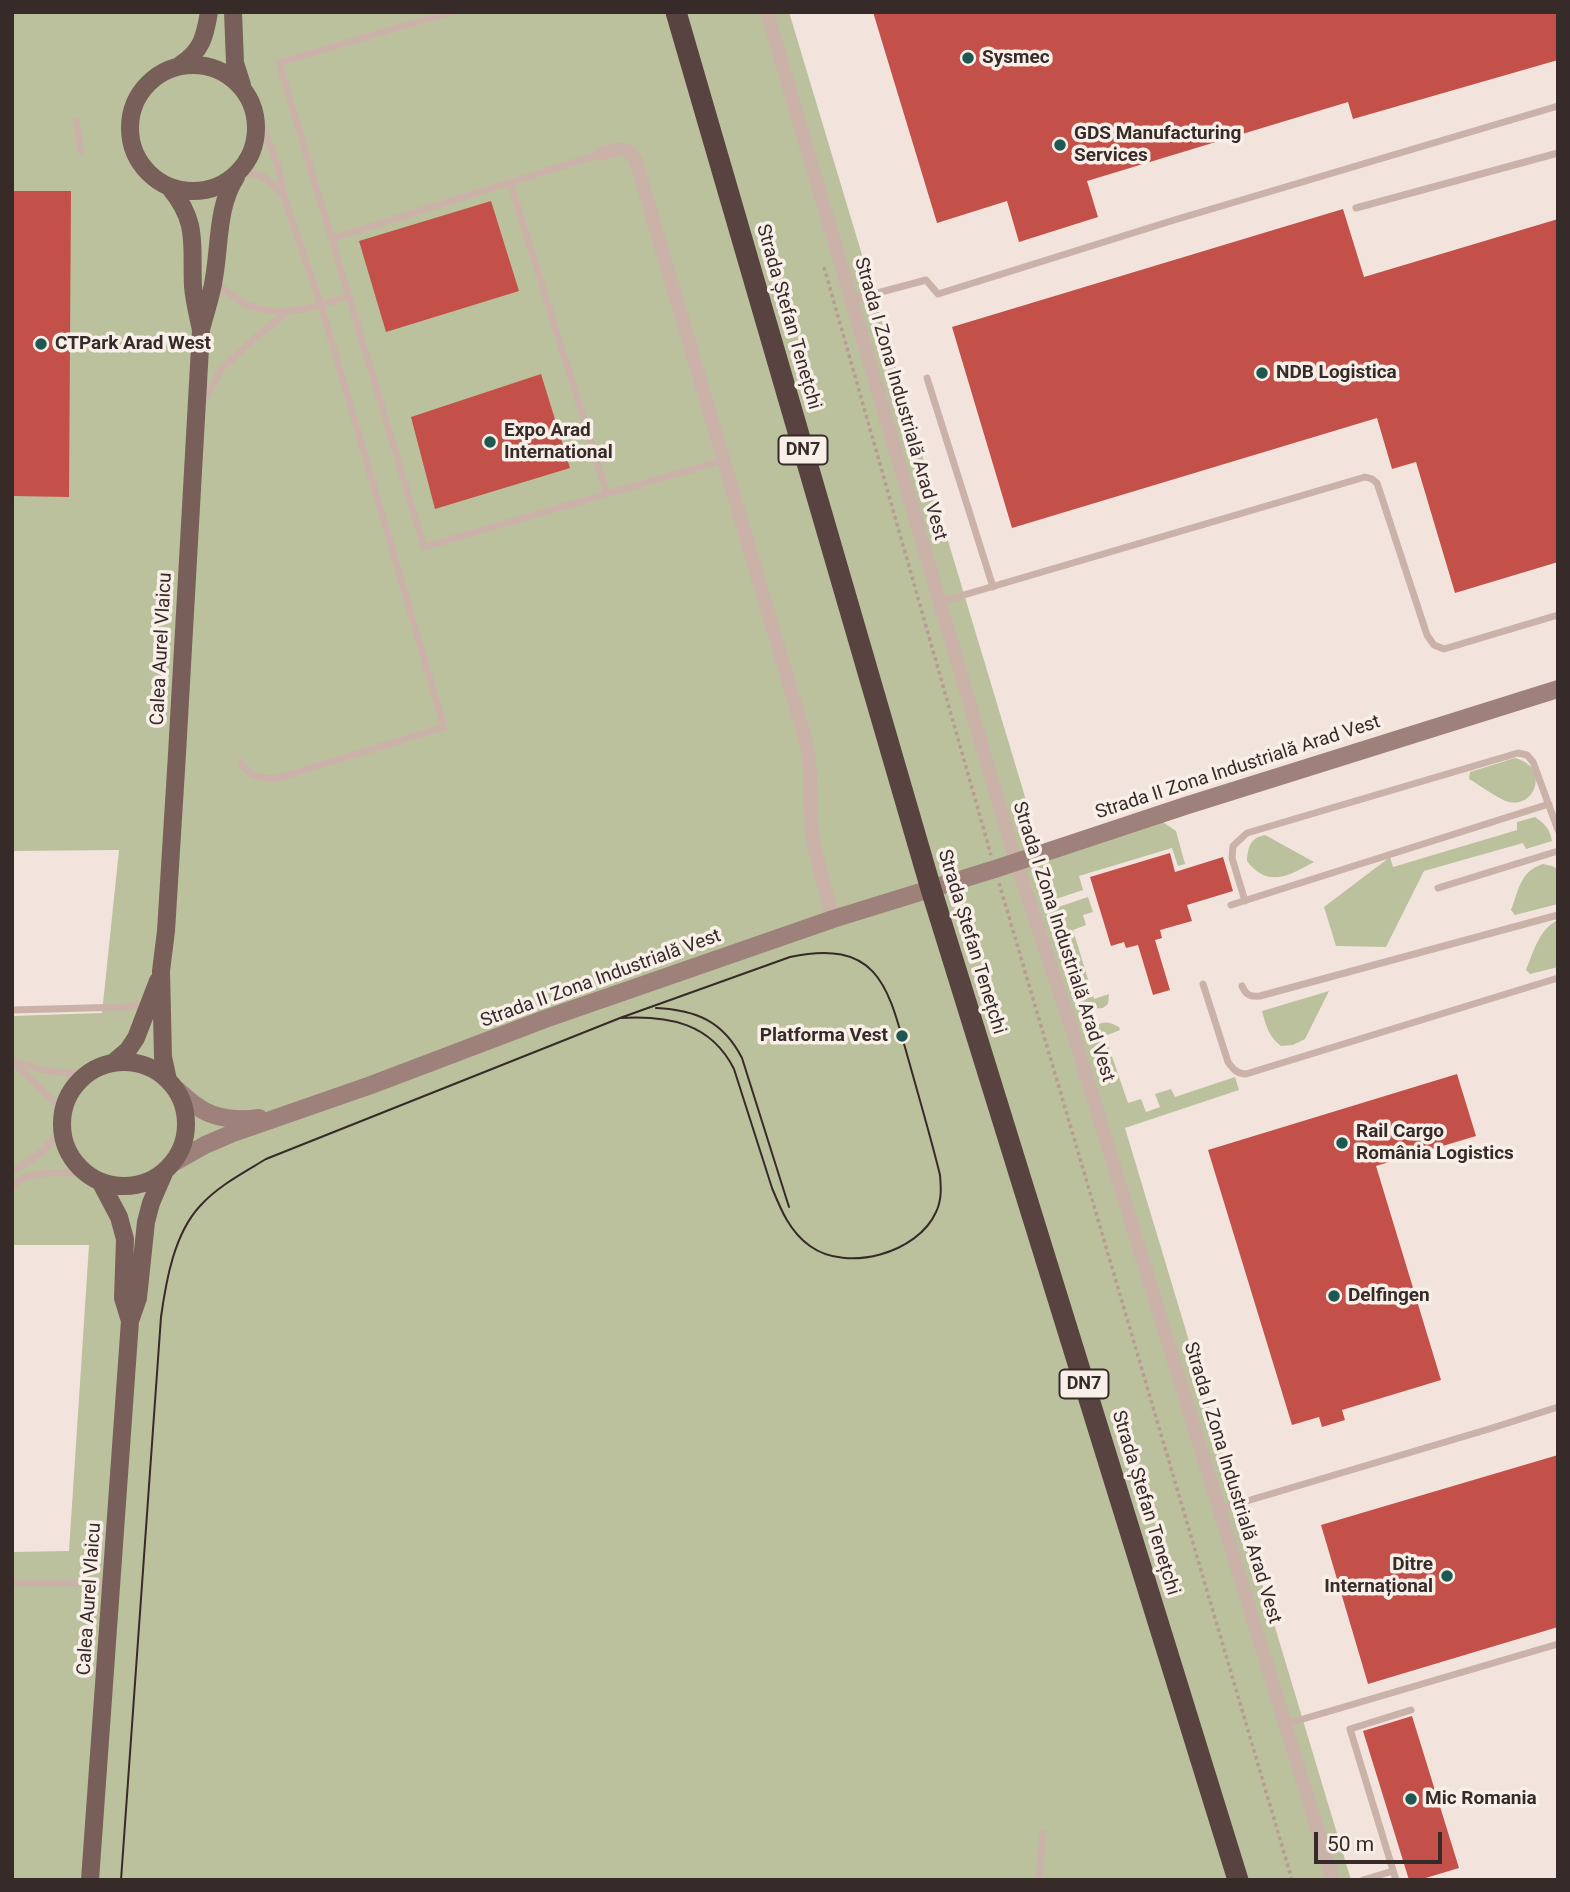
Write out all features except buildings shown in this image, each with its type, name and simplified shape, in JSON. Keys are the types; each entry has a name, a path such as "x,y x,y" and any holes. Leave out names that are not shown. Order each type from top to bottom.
{"highway":[{"name":"Strada Ștefan Tenețchi","path":"676,12 930,889 1238,1880"}],"main road":[{"path":"209,12 202,43 196,53 179,65 160,73 145,86 134,103 129,123 131,144 139,162 153,177 170,188 188,192 205,191 222,185 240,172"},
{"path":"201,330 214,281 226,195 250,157 256,140 257,122 253,105 243,88 235,63 233,12"},
{"path":"179,65 214,67 230,75 243,88"},
{"path":"170,188 190,221 194,244 193,287 201,330"},
{"name":"Calea Aurel Vlaicu","path":"90,1880 130,1321 138,1298 146,1222 151,1203 182,1147 187,1128 185,1110 163,1057 161,971 166,931 201,330"},
{"name":"Calea Aurel Vlaicu","path":"115,1061 128,1050 136,1038 161,971"},
{"name":"Calea Aurel Vlaicu","path":"62,1117 65,1102 76,1083 93,1069 115,1061 147,1065 172,1084"},
{"path":"62,1117 64,1143 72,1159 84,1173 101,1183 122,1187 145,1184 168,1168"},
{"name":"Calea Aurel Vlaicu","path":"101,1183 119,1217 125,1239 123,1298 130,1321"}],"street":[{"name":"Strada I Zona Industrială Arad Vest","path":"767,12 1016,862 1072,1029 1333,1880"},
{"path":"600,154 621,148 632,153 636,161 807,745 811,765 811,821 833,919"},
{"name":"Strada II Zona Industrială Arad Vest","path":"930,889 1558,689"},
{"name":"Strada II Zona Industrială Vest","path":"168,1168 214,1141 545,1019 833,919 930,889"},
{"name":"Strada II Zona Industrială Vest","path":"172,1084 200,1109 220,1116 243,1120 287,1115"}],"lane":[{"path":"450,12 279,63 424,547 724,460"},
{"path":"241,763 247,772 275,779 444,727 321,305 284,197 271,143 253,105"},
{"path":"851,300 926,280 937,294 1558,106"},
{"path":"76,121 81,151"},
{"path":"1356,208 1558,153"},
{"path":"331,239 600,154"},
{"path":"240,172 258,174 268,179 284,197"},
{"path":"510,182 607,495"},
{"path":"214,281 255,308 287,312 350,296"},
{"path":"197,416 221,369 287,312"},
{"path":"928,379 993,587"},
{"path":"940,602 1366,477 1377,483 1427,635 1434,645 1444,649 1558,615"},
{"path":"1245,901 1232,858 1233,846 1247,834 1518,753 1527,755 1533,762 1558,830"},
{"path":"1231,905 1549,804"},
{"path":"1438,888 1558,851"},
{"path":"1242,986 1246,994 1252,997 1260,996 1558,915"},
{"path":"1203,984 1227,1062 1234,1071 1246,1074 1558,978"},
{"path":"12,1010 149,1004"},
{"path":"12,1061 37,1068 76,1073 93,1069"},
{"path":"12,1061 62,1117 52,1143 40,1155 12,1171"},
{"path":"12,1186 42,1173 84,1173"},
{"path":"1220,1509 1558,1407"},
{"path":"12,1583 113,1583"},
{"path":"1286,1724 1558,1644"},
{"path":"1396,1880 1350,1729 1411,1710"},
{"path":"1039,1880 1043,1834"},
{"path":"1363,1880 1394,1871"}],"path":[{"path":"824,267 995,869 1292,1880"}],"green space":[{"path":"12,12 789,12 1044,860 1163,822 1176,831 1185,864 1178,866 1172,848 1079,876 1083,890 1056,899 1058,907 1088,897 1093,912 1083,915 1086,925 1073,930 1094,999 1109,994 1108,1004 1103,1008 1089,1009 1095,1027 1107,1023 1119,1027 1120,1030 1105,1036 1128,1103 1141,1099 1146,1112 1160,1107 1155,1094 1171,1089 1175,1097 1235,1077 1239,1090 1125,1128 1351,1880 12,1880 12,1552 69,1551 89,1245 12,1245 12,1016 102,1013 119,850 12,851"},
{"path":"1515,758 1526,763 1536,777 1532,793 1526,799 1518,802 1505,801 1469,779 1470,772"},
{"path":"1535,817 1546,827 1552,841 1526,849 1523,843 1424,871 1386,947 1336,946 1324,907 1390,857 1393,867 1517,830 1517,822"},
{"path":"1265,835 1314,862 1288,875 1263,875 1247,861 1251,844 1256,838"},
{"path":"1543,864 1558,869 1558,904 1515,915 1511,910 1521,882 1529,871"},
{"path":"1556,921 1558,967 1530,974 1526,970 1537,942 1545,930"},
{"path":"1329,991 1305,1039 1293,1045 1281,1046 1277,1043 1268,1031 1262,1011"}],"tram line":[{"path":"121,1880 161,1317 169,1273 184,1230 191,1217 215,1192 266,1159 620,1018 790,957 821,953 845,955 863,963 877,976 887,994 903,1039 940,1175 941,1189 936,1212 927,1226 914,1238 898,1248 880,1254 843,1258 825,1254 810,1246 792,1227 779,1204 734,1069 724,1053 713,1041 686,1025 655,1018 620,1018"},
{"path":"656,1008 684,1011 707,1020 717,1026 734,1045 742,1058 789,1207"}],"place":[{"name":"Sysmec","path":"968,58"},
{"name":"GDS Manufacturing Services","path":"1060,145"},
{"name":"CTPark Arad West","path":"41,344"},
{"name":"NDB Logistica","path":"1262,373"},
{"name":"Expo Arad International","path":"490,442"},
{"name":"Platforma Vest","path":"902,1036"},
{"name":"Rail Cargo România Logistics","path":"1342,1143"},
{"name":"Delfingen","path":"1334,1296"},
{"name":"Ditre Internațional","path":"1447,1576"},
{"name":"Mic Romania","path":"1411,1799"}]}
